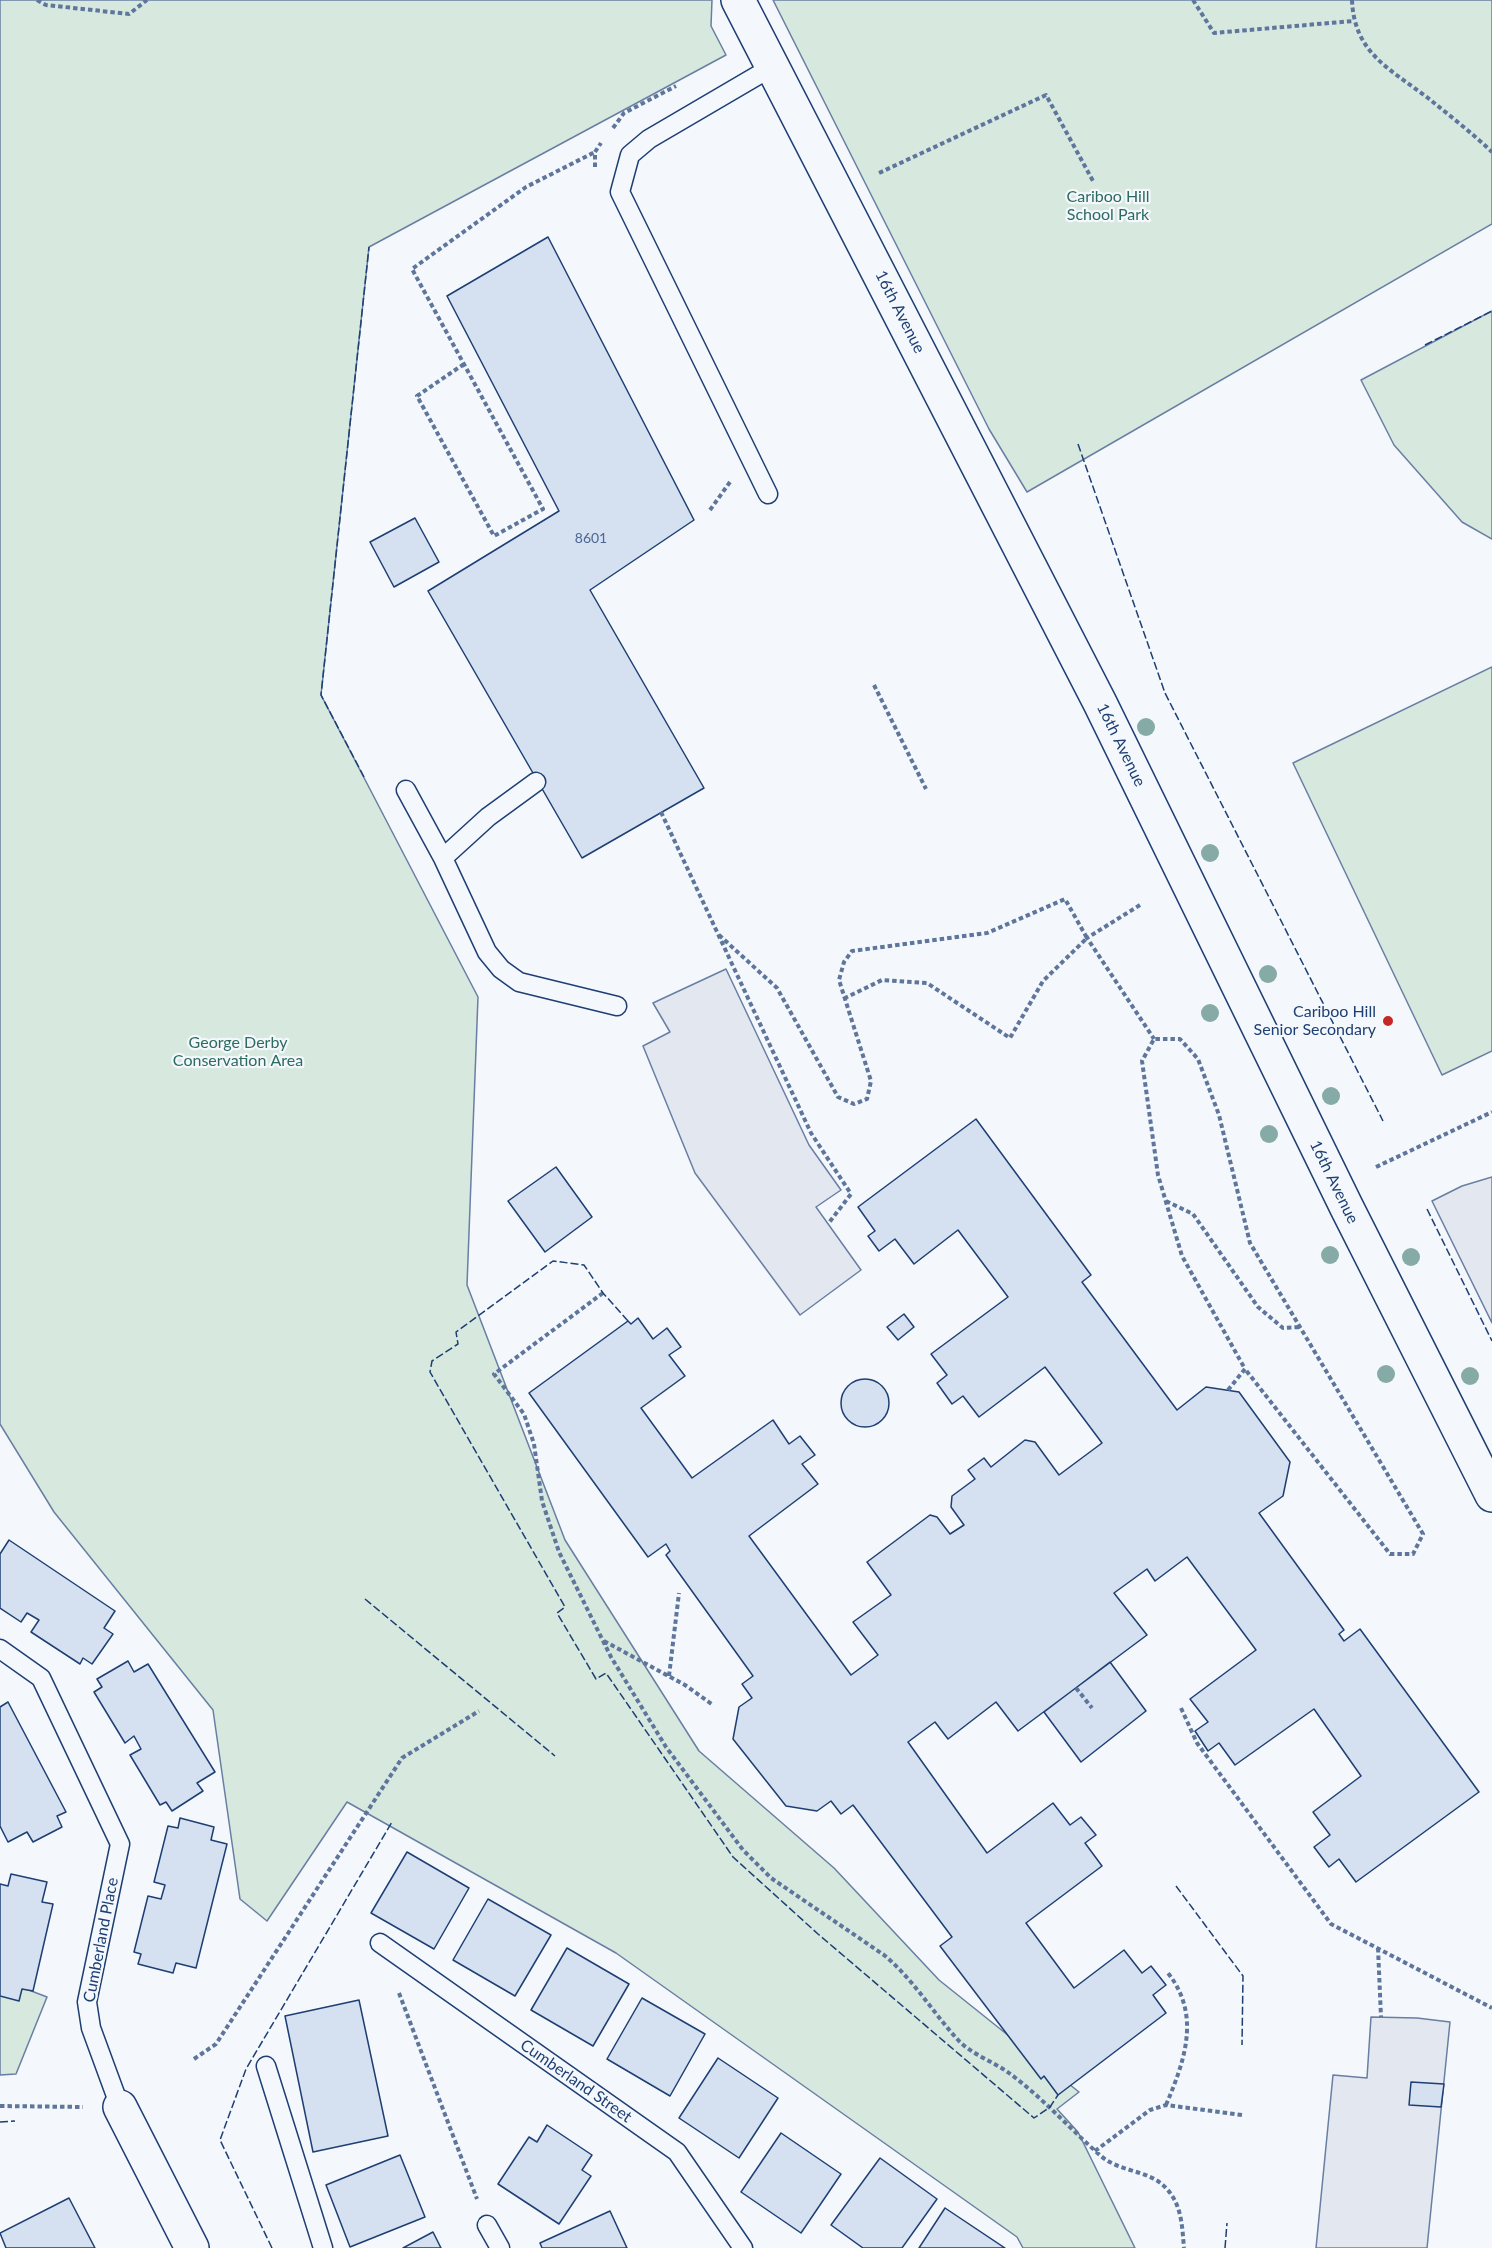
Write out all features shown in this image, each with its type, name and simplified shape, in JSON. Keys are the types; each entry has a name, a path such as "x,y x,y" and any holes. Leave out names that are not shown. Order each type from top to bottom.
{"street":[{"name":"16th Avenue","path":"738,0 1100,703 1347,1208 1492,1495"},
{"name":"Cumberland Place","path":"120,2107 192,2248"}],"lane":[{"path":"768,494 620,192 630,155 649,138 772,67"},
{"path":"443,858 488,817 536,782"},
{"path":"406,790 443,858 488,952 501,969 519,982 617,1006"},
{"name":"Cumberland Place","path":"0,1649 41,1678 120,1844 87,2002 91,2028 120,2107"},
{"name":"Cumberland Street","path":"380,1943 677,2152 742,2248"},
{"path":"266,2066 323,2248"},
{"path":"487,2225 500,2248"}],"path":[{"path":"37,0 46,4 129,14 147,0"},
{"path":"1193,0 1214,33 1353,21"},
{"path":"1352,0 1353,21 1365,45 1385,67 1492,152"},
{"path":"879,173 1046,95 1093,181"},
{"path":"464,364 417,396 494,536 543,509 464,364 412,269 526,187 595,152"},
{"path":"874,685 926,789"},
{"path":"661,812 811,1133 851,1194 828,1224"},
{"path":"719,935 777,988 838,1098 854,1104 867,1099 871,1081 839,980 844,962 852,951 987,933 1065,899 1087,939 1154,1039"},
{"path":"845,998 882,980 927,983 1010,1038 1043,981 1087,939 1140,905"},
{"path":"1154,1039 1180,1039 1198,1059 1220,1115 1250,1243 1423,1534 1413,1554 1390,1554 1245,1369 1182,1256 1158,1175 1142,1061 1154,1039"},
{"path":"1376,1167 1492,1112"},
{"path":"1165,1200 1193,1214 1258,1307 1283,1328 1300,1328"},
{"path":"603,1293 495,1374 524,1414 534,1444 542,1501 559,1552 603,1641 666,1747 743,1850 771,1878 884,1955 902,1970 960,2042 1025,2086 1050,2106 1095,2151 1118,2168 1164,2186 1177,2204 1181,2217 1184,2248"},
{"path":"1228,1390 1245,1369"},
{"path":"669,1676 679,1593"},
{"path":"603,1641 669,1676 713,1705"},
{"path":"1076,1688 1092,1708"},
{"path":"1181,1708 1197,1743 1331,1924 1492,2008"},
{"path":"194,2059 216,2044 402,1758 478,1711"},
{"path":"380,1943 487,2225"},
{"path":"1378,1948 1381,2017"},
{"path":"1166,2105 1180,2071 1188,2028 1186,2005 1180,1989 1168,1973"},
{"path":"1095,2151 1150,2109 1166,2105 1242,2115"},
{"path":"0,2106 120,2107"}],"green space":[{"name":"George Derby Conservation Area","path":"0,0 712,0 711,26 726,55 369,247 321,695 478,997 467,1285 565,1540 699,1751 834,1868 939,1980 1079,2092 1057,2109 1078,2132 1135,2248 1023,2248 1017,2237 616,1953 347,1802 267,1921 240,1899 213,1710 54,1512 0,1424"},
{"name":"Cariboo Hill School Park","path":"773,0 1492,0 1492,224 1027,492 989,429"},
{"path":"1492,311 1492,539 1462,522 1394,445 1361,380"},
{"path":"1492,667 1492,1051 1442,1075 1293,763"},
{"path":"0,1979 47,1997 16,2074 0,2075"}],"shaded area":[{"path":"726,969 809,1145 841,1190 816,1207 861,1270 800,1315 695,1173 643,1046 670,1032 653,1003"},
{"path":"1492,1177 1492,1323 1432,1201 1462,1186"},
{"path":"1371,2017 1417,2018 1450,2022 1427,2248 1316,2248 1333,2075 1367,2078"}],"building":[{"path":"548,237 694,520 590,590 704,788 582,858 428,591 559,511 447,296"},
{"path":"415,518 439,562 394,587 370,542"},
{"path":"976,1119 1091,1275 1082,1282 1177,1410 1206,1387 1239,1392 1290,1462 1283,1496 1259,1513 1344,1630 1339,1634 1344,1641 1360,1629 1479,1792 1356,1882 1339,1859 1329,1867 1314,1847 1330,1835 1313,1812 1361,1776 1314,1709 1235,1765 1219,1743 1208,1751 1195,1731 1208,1722 1190,1699 1256,1650 1187,1557 1155,1581 1147,1569 1114,1593 1147,1635 1018,1731 996,1702 948,1739 935,1722 908,1742 987,1853 1053,1803 1070,1825 1081,1817 1096,1835 1085,1843 1102,1866 1026,1923 1074,1988 1124,1950 1142,1973 1151,1966 1166,1985 1153,1995 1166,2013 1058,2095 1044,2076 1041,2079 940,1946 952,1937 853,1805 841,1814 831,1801 817,1811 786,1806 733,1739 739,1707 752,1698 742,1684 753,1676 666,1555 670,1551 666,1544 648,1557 529,1393 628,1321 631,1324 638,1318 653,1339 667,1328 681,1347 669,1355 685,1376 641,1408 692,1478 773,1420 789,1444 800,1436 815,1455 802,1464 818,1484 749,1536 851,1675 878,1655 853,1622 891,1595 867,1562 930,1515 937,1517 950,1534 964,1525 951,1507 952,1496 975,1479 968,1470 984,1458 991,1467 1025,1440 1035,1442 1059,1475 1102,1443 1045,1367 979,1417 963,1396 952,1404 937,1383 947,1375 931,1354 1008,1297 958,1230 914,1264 895,1239 879,1251 868,1236 875,1231 858,1207"},
{"path":"556,1167 592,1217 545,1252 508,1201"},
{"path":"904,1314 914,1327 898,1340 887,1327"},
{"path":"865,1379 882,1386 889,1403 882,1420 865,1427 848,1420 841,1403 848,1386"},
{"path":"9,1540 115,1611 104,1628 113,1634 92,1664 83,1658 80,1664 31,1632 39,1620 27,1613 21,1622 0,1608 0,1554"},
{"path":"128,1661 134,1672 148,1664 215,1772 197,1783 203,1791 172,1811 166,1802 160,1805 130,1755 141,1749 134,1736 125,1743 94,1692 102,1687 97,1679"},
{"path":"1110,1662 1146,1711 1081,1762 1044,1712"},
{"path":"8,1702 66,1812 57,1816 62,1827 33,1842 27,1832 8,1842 0,1826 0,1707"},
{"path":"180,1818 214,1827 211,1840 227,1844 196,1968 176,1963 173,1973 138,1964 141,1954 134,1952 148,1896 161,1899 165,1885 154,1882 168,1826 178,1828"},
{"path":"407,1852 469,1888 434,1949 371,1913"},
{"path":"11,1874 47,1882 42,1902 53,1904 33,1991 22,1989 19,2001 0,1996 0,1884 8,1886"},
{"path":"488,1899 551,1935 515,1996 453,1960"},
{"path":"567,1948 629,1984 593,2046 531,2010"},
{"path":"642,1998 705,2034 670,2096 607,2059"},
{"path":"359,2000 388,2136 313,2152 285,2016"},
{"path":"718,2058 778,2098 739,2158 679,2118"},
{"path":"1411,2082 1444,2084 1441,2107 1409,2105"},
{"path":"547,2125 592,2155 582,2170 591,2176 559,2224 498,2184 529,2137 537,2142"},
{"path":"781,2133 841,2174 801,2233 741,2192"},
{"path":"400,2155 425,2217 350,2247 326,2185"},
{"path":"880,2158 937,2199 902,2248 863,2248 831,2225"},
{"path":"69,2198 95,2248 6,2248 0,2233"},
{"path":"945,2208 1005,2248 919,2248"},
{"path":"610,2211 627,2248 542,2248 540,2243"},
{"path":"433,2232 441,2248 403,2248"}],"fence":[{"path":"364,777 321,695 369,247"},
{"path":"1425,345 1492,311"},
{"path":"1078,444 1165,693 1383,1121"},
{"path":"1427,1209 1492,1341"},
{"path":"628,1321 603,1293 584,1265 553,1261 456,1332 458,1344 432,1361 430,1372 565,1607 557,1613 596,1679 606,1673 733,1857 818,1934 1034,2118 1050,2107 1058,2095"},
{"path":"365,1599 555,1756"},
{"path":"272,2248 220,2140 246,2069 392,1822"},
{"path":"1176,1886 1243,1976 1242,2045"},
{"path":"0,2122 15,2121"},
{"path":"1225,2248 1227,2223"}],"place":[{"name":"Cariboo Hill Senior Secondary","path":"1388,1021"}]}
